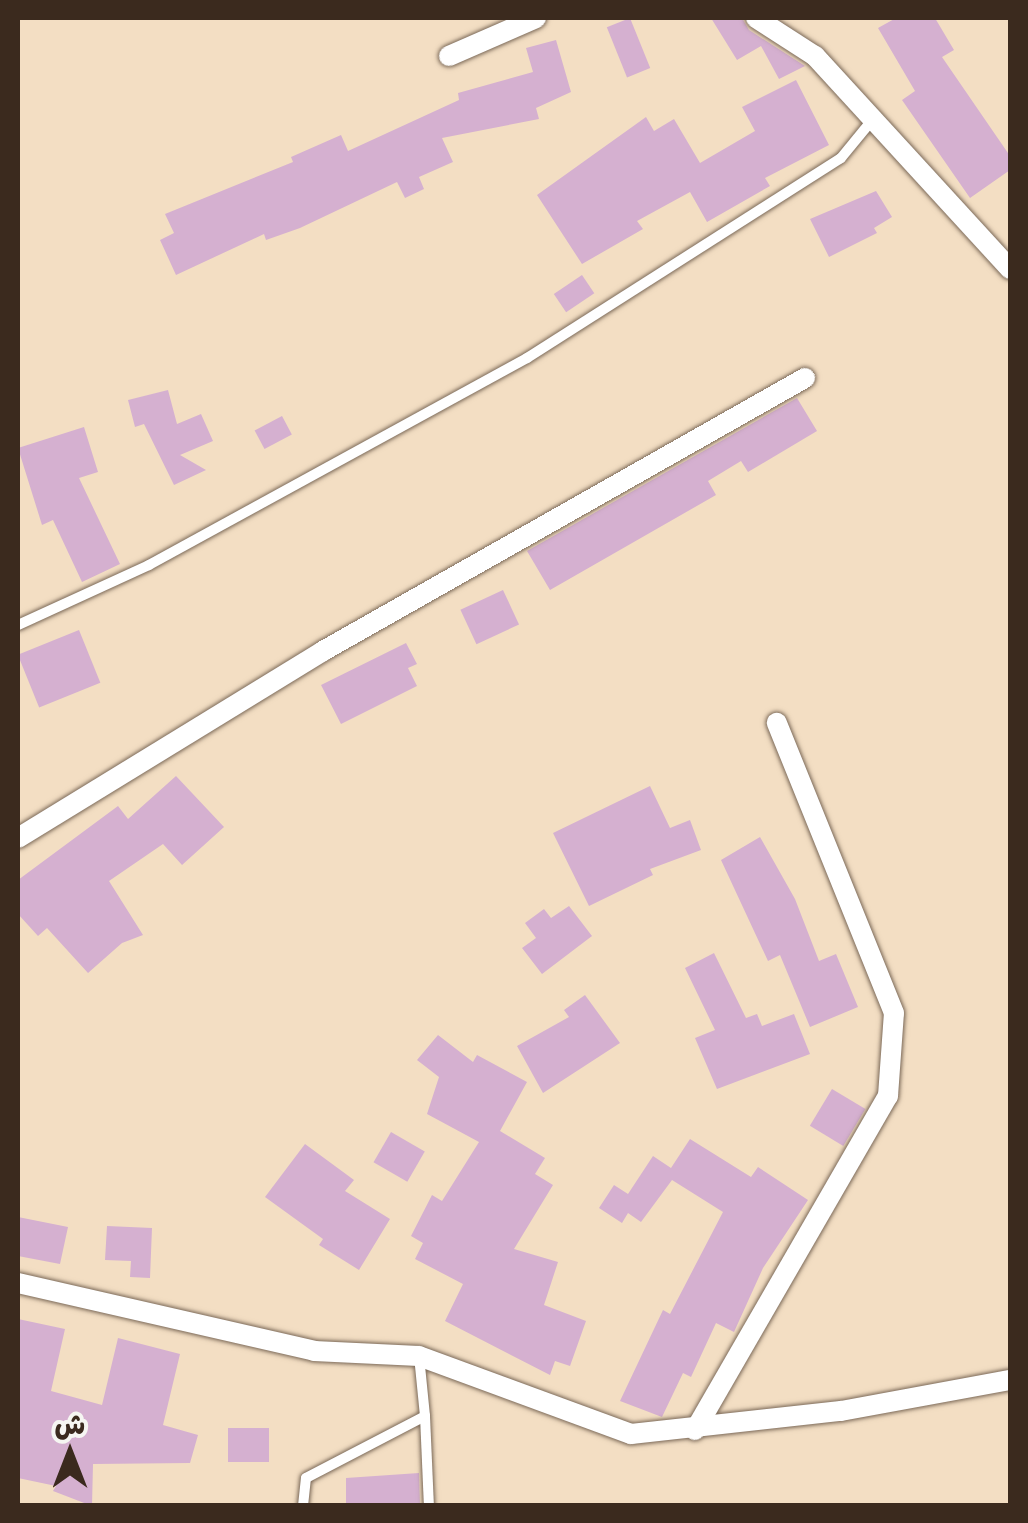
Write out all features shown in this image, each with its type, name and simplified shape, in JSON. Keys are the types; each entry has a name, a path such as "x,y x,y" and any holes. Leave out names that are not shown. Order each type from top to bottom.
{"street":[{"path":"449,56 536,18"},
{"path":"756,18 815,56 1010,269"},
{"path":"18,838 323,651 805,378"},
{"path":"695,1430 888,1096 894,1013 778,723"},
{"path":"18,1283 314,1350 420,1356 631,1434 695,1430 1010,1380"}],"lane":[{"path":"18,624 149,565 527,358 841,158 873,120"},
{"path":"420,1356 429,1506"},
{"path":"304,1506 306,1478 425,1416"}],"building":[{"path":"630,18 650,68 627,77 607,27"},
{"path":"711,18 742,18 749,30 805,66 779,79 761,46 737,60"},
{"path":"896,18 935,18 954,50 942,57 1010,156 1010,170 970,198 902,100 915,91 878,28"},
{"path":"556,40 571,92 536,108 539,119 442,138 453,162 419,177 424,189 405,198 397,182 300,228 266,240 264,234 176,275 160,240 174,233 165,214 293,162 291,157 341,135 348,151 459,100 458,93 533,72 526,48"},
{"path":"796,80 829,145 765,178 770,186 707,222 690,192 637,221 643,229 582,264 537,195 646,117 654,131 674,119 700,163 755,131 742,107"},
{"path":"876,191 892,217 874,228 877,233 829,257 810,219"},
{"path":"582,275 594,293 566,312 554,294"},
{"path":"168,390 177,424 201,414 213,441 180,455 206,470 174,485 144,424 135,427 128,400"},
{"path":"797,398 817,431 748,472 741,461 708,481 716,495 550,590 527,551"},
{"path":"282,416 292,435 264,449 255,431"},
{"path":"84,427 98,472 79,478 120,564 82,582 53,520 42,525 18,448"},
{"path":"503,590 519,624 476,644 460,610"},
{"path":"79,630 100,683 39,708 18,655"},
{"path":"406,643 417,664 408,668 417,686 341,724 321,685"},
{"path":"176,776 224,827 182,865 163,844 109,881 143,935 122,943 88,973 47,928 38,936 18,914 18,880 118,806 128,819"},
{"path":"650,786 670,828 690,820 701,850 650,869 653,875 589,906 553,833"},
{"path":"760,837 795,899 819,961 836,954 858,1007 810,1027 780,955 768,961 721,860"},
{"path":"569,906 592,936 542,974 522,948 536,938 525,923 544,909 551,918"},
{"path":"714,953 746,1018 757,1014 762,1026 794,1014 810,1054 717,1089 695,1038 715,1030 685,968"},
{"path":"585,995 620,1043 543,1093 517,1046 569,1017 564,1010"},
{"path":"438,1035 473,1062 477,1055 527,1082 500,1131 545,1158 535,1174 553,1185 514,1249 558,1262 544,1305 586,1321 570,1366 555,1361 550,1375 445,1321 463,1284 415,1259 423,1243 411,1236 432,1195 442,1201 479,1142 427,1114 439,1077 417,1060"},
{"path":"832,1089 865,1109 843,1146 810,1126"},
{"path":"391,1132 425,1152 407,1182 373,1162"},
{"path":"690,1139 751,1177 758,1167 808,1200 763,1268 734,1332 716,1323 691,1377 683,1373 662,1417 620,1401 663,1310 670,1314 723,1212 672,1180 641,1222 628,1213 622,1223 599,1208 614,1185 628,1194 653,1156 671,1168"},
{"path":"305,1144 354,1180 345,1191 390,1219 359,1270 319,1245 323,1239 265,1197"},
{"path":"18,1217 68,1227 60,1264 18,1256"},
{"path":"107,1226 152,1228 150,1278 130,1277 131,1261 105,1260"},
{"path":"18,1319 65,1329 51,1391 102,1405 118,1338 180,1354 163,1425 198,1435 190,1463 93,1464 92,1506 53,1491 56,1486 18,1478"},
{"path":"228,1428 269,1428 269,1462 228,1462"},
{"path":"419,1473 420,1506 346,1506 346,1478"}]}
